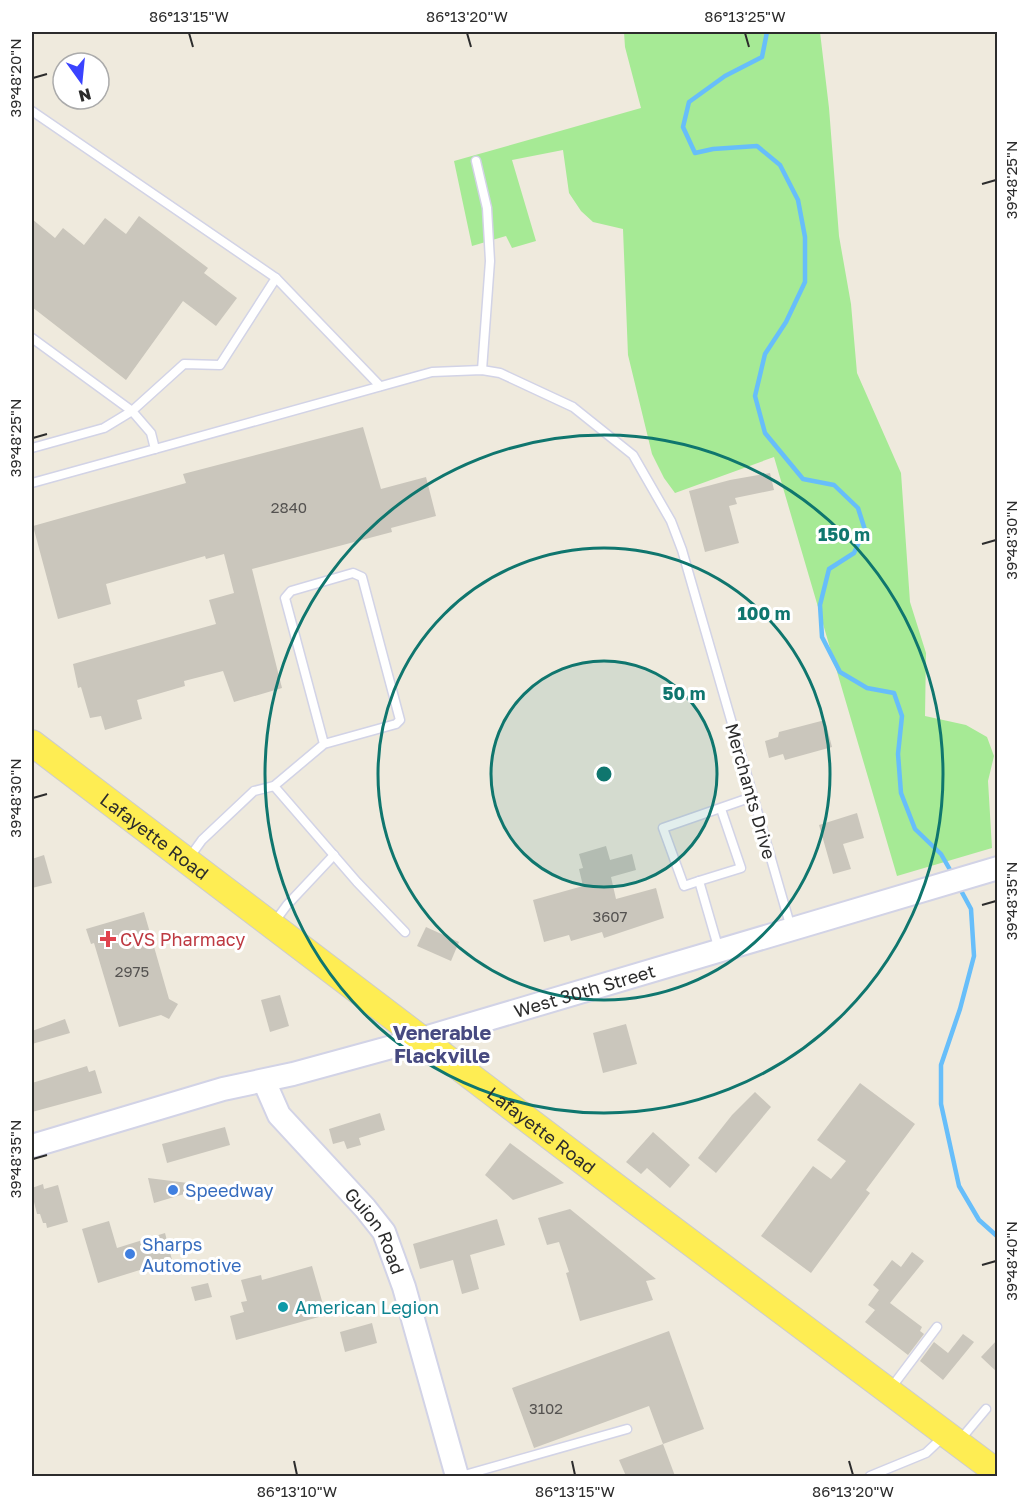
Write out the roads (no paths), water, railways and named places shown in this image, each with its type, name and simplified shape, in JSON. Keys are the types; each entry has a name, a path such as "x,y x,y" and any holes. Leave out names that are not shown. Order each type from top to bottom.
{"main road":[{"name":"Lafayette Road","path":"32,743 998,1473"},
{"name":"West 30th Street","path":"32,1146 223,1089 264,1082 421,1039 998,868"},
{"name":"Guion Road","path":"264,1082 279,1115 365,1208 384,1232 404,1287 459,1476"}],"lane":[{"path":"32,111 276,278 380,386"},
{"path":"476,161 487,208 490,261 482,370"},
{"path":"32,448 104,428 132,411 184,364 220,364 276,278"},
{"path":"32,338 132,411 151,433 155,449"},
{"name":"Merchants Drive","path":"32,483 432,372 482,370 500,373 573,407 633,455 671,520 682,550 791,928"},
{"path":"186,861 202,840 254,791 274,786 324,744 396,724 400,720 362,577 353,573 291,591 285,598 324,744"},
{"path":"274,786 405,932"},
{"path":"721,809 741,868 684,886 663,828 752,797"},
{"path":"272,926 287,905 334,855"},
{"path":"699,881 719,950"},
{"path":"889,1391 937,1326"},
{"path":"870,1476 926,1453 952,1438 986,1409"},
{"path":"459,1476 627,1429"}],"waterway":[{"path":"767,32 762,57 725,76 689,102 683,127 695,153 713,149 757,146 780,165 798,200 805,237 805,282 786,322 765,354 755,396 765,433 803,479 834,485 858,508 865,530 854,553 829,569 820,605 822,637 840,672 867,688 894,693 902,716 898,754 901,793 915,829 941,854 953,875"},
{"path":"958,885 971,909 974,956 960,1009 941,1065 941,1104 959,1186 979,1220 998,1237"}],"place":[{"name":"CVS Pharmacy","path":"108,939"},
{"name":"Speedway","path":"173,1190"},
{"name":"Sharps Automotive","path":"130,1254"},
{"name":"American Legion","path":"283,1307"}],"district":[{"name":"Venerable Flackville","path":"442,1044"}]}
